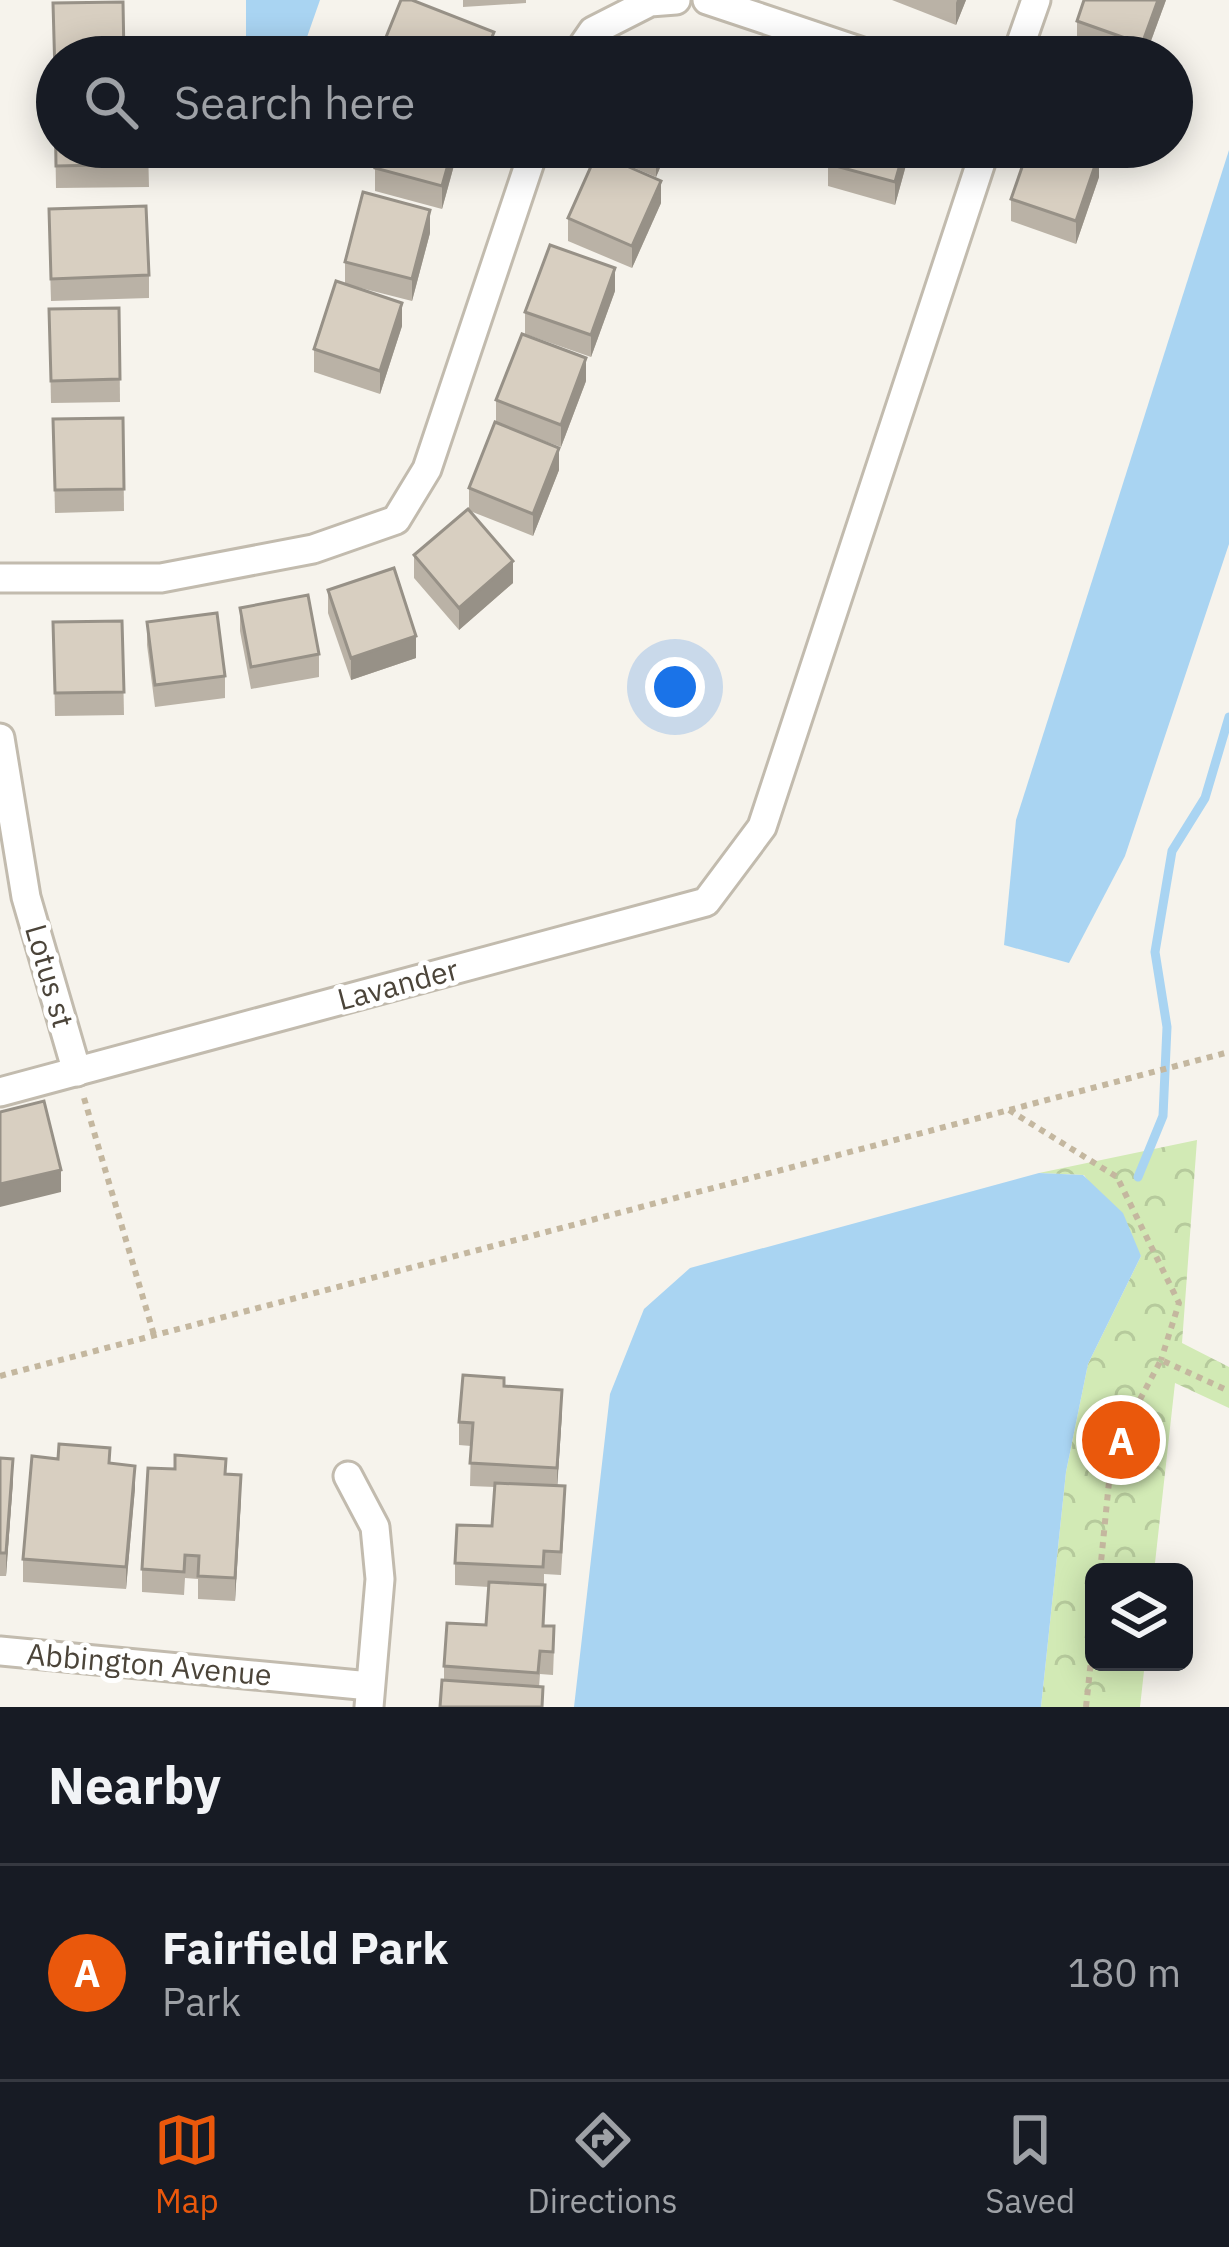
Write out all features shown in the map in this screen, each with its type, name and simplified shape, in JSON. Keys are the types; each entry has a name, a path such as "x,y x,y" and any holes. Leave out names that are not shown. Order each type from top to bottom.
{"street":[{"path":"590,36 639,3 676,0"},
{"path":"707,0 814,36"},
{"path":"1023,36 1036,0"},
{"path":"0,578 161,578 313,549 396,520 427,469 528,168"},
{"name":"Lavander","path":"0,1092 706,902 761,827 979,168"},
{"name":"Lotus st","path":"0,738 26,897 76,1072"},
{"path":"348,1477 375,1527 380,1579 369,1697"},
{"name":"Abbington Avenue","path":"0,1651 369,1697"}],"path":[{"path":"0,1376 1229,1052"},
{"path":"76,1072 154,1335"},
{"path":"1009,1110 1117,1178 1178,1303 1161,1360 1112,1453 1101,1563"},
{"path":"1161,1360 1229,1391"},
{"path":"1086,1707 1090,1671"}],"green space":[{"path":"1197,1140 1182,1343 1229,1367 1229,1408 1175,1383 1155,1563 1085,1563 1085,1671 1144,1671 1140,1707 1041,1707 1066,1472 1088,1364 1141,1256 1084,1175 1039,1173"}],"water":[{"path":"246,0 320,0 307,36 246,36"},
{"path":"1229,150 1229,544 1125,856 1069,963 1004,945 1016,820"},
{"path":"1039,1173 1083,1175 1123,1213 1141,1256 1088,1364 1066,1472 1041,1707 574,1707 610,1394 644,1309 690,1268"}],"building":[{"path":"401,0 494,32 492,36 386,36"},
{"path":"1084,0 1158,0 1145,36 1119,36 1077,21"},
{"path":"123,2 124,36 54,36 53,3"},
{"path":"375,168 447,168 442,186"},
{"path":"590,168 631,168 661,181 632,246 568,218"},
{"path":"843,168 899,168 895,182"},
{"path":"1022,168 1094,168 1076,221 1011,199"},
{"path":"363,192 430,210 412,279 345,262"},
{"path":"146,206 149,275 51,279 49,209"},
{"path":"550,245 615,268 591,335 525,312"},
{"path":"336,281 402,303 380,371 314,349"},
{"path":"119,308 120,379 51,381 49,309"},
{"path":"522,334 586,358 561,425 496,400"},
{"path":"123,418 124,489 55,490 53,419"},
{"path":"495,422 559,448 533,514 469,488"},
{"path":"468,509 513,561 459,608 414,555"},
{"path":"394,568 416,636 351,658 328,590"},
{"path":"308,595 319,654 251,667 240,608"},
{"path":"217,613 225,676 155,685 147,622"},
{"path":"122,621 124,692 55,693 53,622"},
{"path":"44,1101 61,1170 0,1184 0,1112"},
{"path":"463,1375 504,1378 504,1386 562,1390 557,1468 470,1463 473,1423 459,1422"},
{"path":"59,1444 110,1448 109,1463 135,1466 126,1567 23,1559 32,1456 58,1459"},
{"path":"175,1455 226,1459 225,1474 241,1475 235,1578 198,1576 199,1556 185,1555 184,1572 142,1569 148,1468 175,1469"},
{"path":"0,1458 13,1459 6,1553 0,1553"},
{"path":"495,1483 565,1486 561,1552 544,1551 543,1567 455,1563 457,1525 492,1526"},
{"path":"489,1582 545,1585 543,1626 554,1626 553,1652 540,1651 538,1673 444,1666 447,1623 486,1625"},
{"path":"442,1680 543,1687 542,1707 440,1707"}],"waterway":[{"path":"1138,1177 1163,1116 1167,1027 1155,952 1172,851 1205,798 1229,717"}],"place":[{"name":"Fairfield Park","path":"1121,1440"}]}
